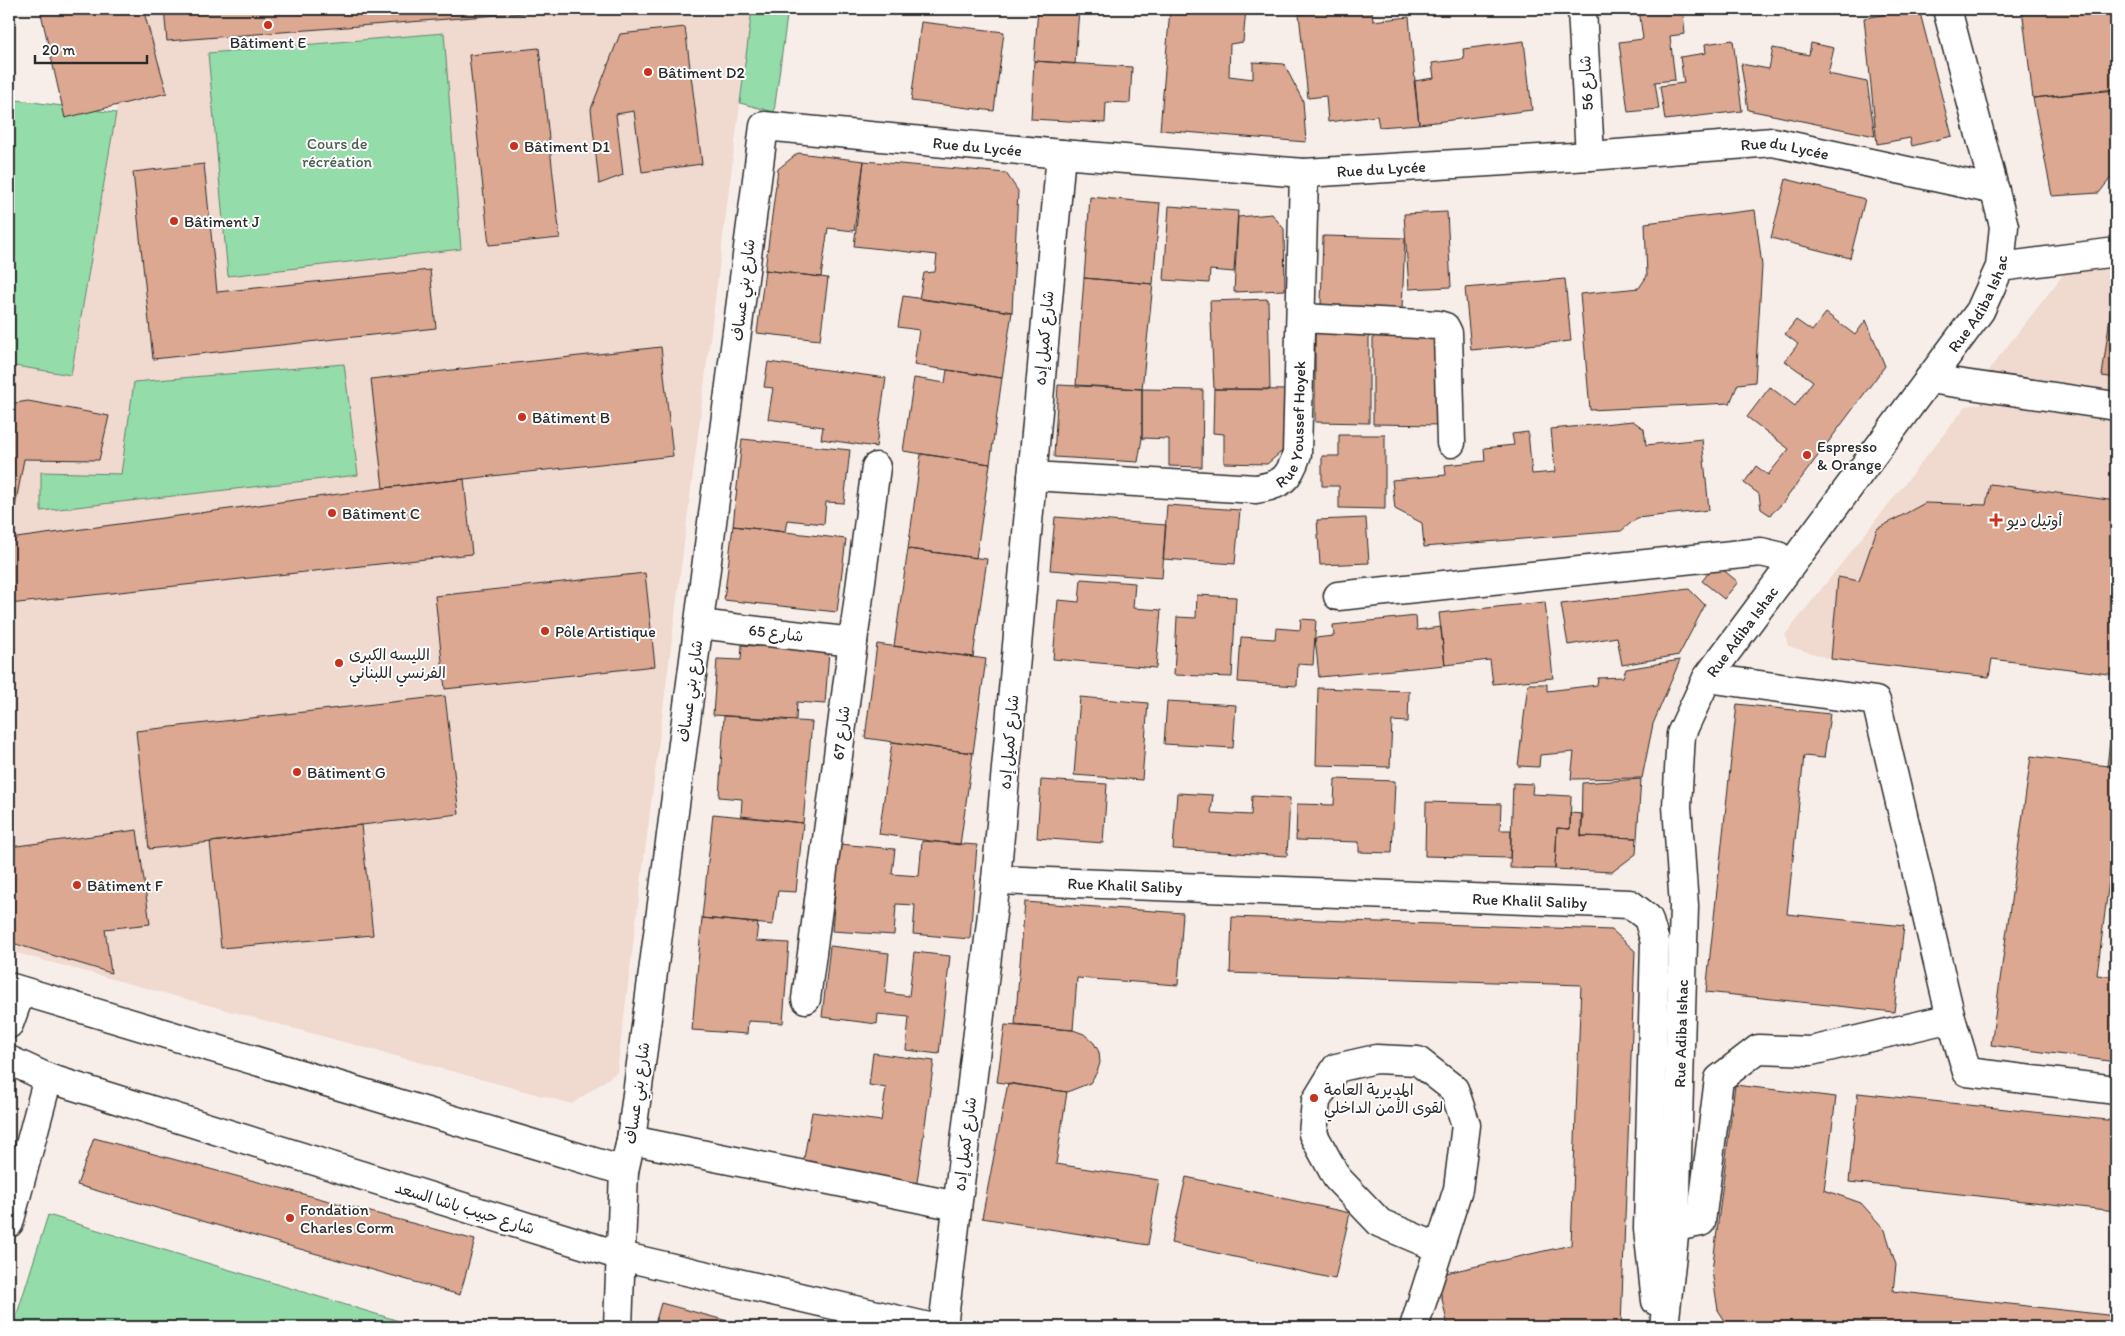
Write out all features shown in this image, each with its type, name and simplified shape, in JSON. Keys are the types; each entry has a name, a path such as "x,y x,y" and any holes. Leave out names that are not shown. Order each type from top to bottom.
{"street":[{"name":"شارع 56","path":"1582,9 1590,156"},
{"name":"Rue Adiba Ishac","path":"1664,1327 1675,1227 1684,906 1677,797 1681,734 1707,678 1980,310 2000,267 2004,226 1947,9"},
{"name":"Rue du Lycée","path":"764,126 1061,154 1304,173 1590,156 1774,142 1995,190"},
{"name":"شارع بني عساف","path":"618,1327 624,1171 631,1140 764,126"},
{"name":"شارع كميل إده","path":"943,1327 996,880 1061,154"},
{"name":"Rue Youssef Hoyek","path":"1032,476 1256,489 1282,482 1291,472 1297,454 1304,173"},
{"path":"2000,267 2116,252"},
{"path":"1301,318 1438,324 1445,327 1448,333 1451,443"},
{"path":"1928,379 2116,406"},
{"name":"شارع 67","path":"806,999 876,467"},
{"path":"1338,596 1761,552 1778,556 1790,565"},
{"name":"شارع 65","path":"699,624 852,642"},
{"path":"1707,678 1876,701 1951,1018 1967,1072 2116,1090"},
{"name":"Rue Khalil Saliby","path":"996,880 1630,904 1648,918 1655,942 1648,1229 1659,1327"},
{"path":"9,1024 15,989 624,1171"},
{"path":"1675,1227 1701,1222 1720,1079 1758,1049 1811,1051 1951,1018"},
{"path":"1414,1327 1458,1189 1466,1125 1454,1089 1418,1061 1376,1059 1336,1068 1316,1101 1313,1134 1337,1178 1380,1223 1439,1248"},
{"name":"شارع حبيب باشا السعد","path":"9,1060 48,1078 621,1256 929,1327"},
{"path":"9,1223 48,1078"},
{"path":"631,1140 957,1206"}],"shaded area":[{"name":"الليسه الكبرى الفرنسي اللبناني","path":"132,9 752,9 617,1072 572,1104 9,951 9,365 71,375 108,164"},
{"name":"أوتيل ديو","path":"2116,264 2116,675 1992,659 1989,677 1831,659 1788,646 1785,635 1966,406 1986,403 1984,376 2070,266"}],"green space":[{"path":"752,9 788,9 774,112 740,103"},
{"name":"Cours de récréation","path":"444,33 461,249 228,276 208,53"},
{"path":"9,99 116,113 71,375 9,365"},
{"path":"344,364 358,475 41,511 41,472 121,474 134,382"},
{"path":"48,1215 419,1327 13,1327"}],"building":[{"path":"40,9 143,9 167,93 65,118"},
{"name":"Bâtiment E","path":"164,9 575,9 167,41"},
{"path":"1038,9 1079,9 1075,64 1034,61"},
{"path":"1170,9 1246,9 1243,42 1230,44 1229,76 1253,79 1253,62 1284,64 1303,101 1306,142 1160,130"},
{"path":"1343,9 1372,9 1373,21 1409,17 1419,124 1379,127 1377,116 1328,122 1326,96 1308,98 1299,14"},
{"path":"1639,9 1710,10 1683,13 1685,34 1670,36 1675,80 1655,82 1659,109 1628,112 1619,42 1643,39"},
{"path":"1881,9 1919,9 1952,136 1912,146 1910,138 1877,144 1864,18 1883,15"},
{"path":"2022,9 2116,9 2116,90 2033,98"},
{"path":"921,22 1004,32 994,111 911,101"},
{"name":"Bâtiment D2","path":"685,27 702,164 642,172 634,111 616,114 623,175 599,184 591,109 620,34"},
{"path":"1733,40 1742,111 1665,120 1660,86 1684,83 1680,57 1706,53 1705,44"},
{"path":"1524,41 1532,110 1419,124 1414,81 1434,78 1432,63 1464,59 1463,49"},
{"path":"1811,43 1834,48 1828,74 1867,82 1875,136 1748,110 1741,64 1769,69 1773,48 1809,55"},
{"name":"Bâtiment D1","path":"539,48 560,238 489,245 469,55"},
{"path":"1034,61 1132,67 1130,103 1106,102 1105,123 1031,119"},
{"path":"2116,89 2116,171 2099,193 2052,196 2033,98"},
{"path":"798,153 864,161 854,231 828,228 821,277 765,270 778,169"},
{"path":"864,161 1006,173 1018,191 1012,312 919,299 924,273 935,272 937,255 854,246"},
{"name":"Bâtiment J","path":"204,164 217,292 430,270 436,328 153,359 133,172"},
{"path":"1786,179 1865,199 1850,258 1771,238"},
{"path":"1090,197 1160,203 1153,284 1084,278"},
{"path":"1169,206 1238,211 1234,272 1210,270 1209,283 1164,280"},
{"path":"1755,210 1762,266 1755,382 1738,384 1730,403 1590,410 1580,294 1639,288 1647,276 1645,223"},
{"path":"1447,212 1451,287 1409,289 1404,214"},
{"path":"1272,214 1284,229 1285,290 1234,292 1238,217"},
{"path":"1323,236 1405,238 1402,309 1321,306"},
{"path":"765,270 828,278 820,340 757,333"},
{"path":"2116,272 2116,378 2102,376"},
{"path":"1084,278 1153,284 1142,389 1076,385"},
{"path":"1565,279 1571,341 1471,350 1465,288"},
{"path":"903,296 1012,312 1002,378 914,365 919,330 898,327"},
{"path":"1268,299 1270,389 1214,389 1210,301"},
{"path":"1826,313 1855,335 1866,320 1885,366 1782,504 1770,515 1761,509 1759,494 1744,483 1756,466 1768,475 1789,449 1747,417 1770,387 1795,406 1813,381 1785,361 1798,344 1785,334 1796,320 1812,331"},
{"path":"1315,331 1369,331 1369,423 1315,422"},
{"path":"1373,332 1443,333 1442,425 1373,424"},
{"name":"Bâtiment B","path":"661,347 673,456 383,488 371,379"},
{"path":"768,362 886,378 876,447 821,439 823,427 768,419 773,388 764,387"},
{"path":"947,370 1002,378 990,464 903,451 914,378 945,383"},
{"path":"1058,385 1142,389 1142,438 1138,462 1054,457"},
{"path":"1142,389 1203,390 1202,467 1169,466 1169,439 1142,438"},
{"path":"1214,389 1288,390 1286,448 1267,464 1224,463 1224,434 1213,433"},
{"path":"28,401 109,416 99,460 24,459 9,539 9,404"},
{"path":"1633,421 1644,429 1646,445 1702,439 1709,510 1637,518 1621,531 1424,547 1422,523 1395,509 1392,480 1446,475 1445,465 1485,461 1484,448 1514,445 1512,434 1528,432 1532,474 1555,472 1551,429"},
{"path":"1339,435 1385,435 1385,509 1339,508 1339,486 1322,486 1322,456 1339,456"},
{"path":"742,439 850,450 844,503 826,502 824,524 787,520 785,532 733,526"},
{"path":"921,454 990,464 976,558 908,549"},
{"name":"Bâtiment C","path":"464,479 472,554 9,604 9,539 383,488"},
{"path":"1990,484 2116,501 2116,675 1992,659 1989,677 1831,659 1838,577 1859,581 1877,529 1925,503 1986,505"},
{"path":"1167,505 1240,510 1235,564 1163,559"},
{"path":"1055,517 1166,525 1162,578 1050,570"},
{"path":"1366,518 1369,563 1320,565 1317,520"},
{"path":"733,526 846,539 837,612 724,600"},
{"path":"908,549 987,559 973,657 894,646"},
{"path":"1716,564 1738,582 1724,599 1702,581"},
{"name":"Pôle Artistique","path":"645,573 655,666 445,689 435,596"},
{"path":"1081,579 1135,583 1133,608 1161,610 1156,668 1053,659 1058,600 1079,602"},
{"path":"1689,589 1705,605 1679,655 1622,665 1617,637 1568,645 1561,604"},
{"path":"1197,595 1236,597 1232,677 1174,675 1177,617 1196,618"},
{"path":"1545,602 1553,678 1493,684 1490,660 1445,665 1439,613"},
{"path":"1416,616 1417,630 1441,627 1445,665 1319,677 1315,638 1334,636 1333,625"},
{"path":"1301,619 1316,620 1313,665 1298,664 1297,686 1238,682 1241,637 1275,639 1276,628 1300,630"},
{"path":"877,644 986,659 973,753 865,738"},
{"path":"742,645 829,651 825,704 797,702 796,720 713,715 717,659 741,660"},
{"path":"1680,660 1653,724 1642,778 1571,779 1574,752 1540,755 1539,767 1518,766 1528,684 1547,684 1547,691 1597,685 1598,678 1623,677 1626,669"},
{"path":"1318,688 1409,691 1408,722 1392,721 1390,767 1316,765"},
{"path":"2116,691 2116,767 2107,766"},
{"name":"Bâtiment G","path":"445,696 459,814 149,849 136,731"},
{"path":"1080,697 1148,703 1142,780 1074,775"},
{"path":"1167,701 1236,705 1233,748 1164,744"},
{"path":"1737,704 1830,714 1824,758 1804,756 1787,914 1904,926 1894,1012 1706,992"},
{"path":"724,716 812,722 803,823 741,816 742,799 719,797"},
{"path":"892,742 973,753 960,845 879,834"},
{"path":"2031,756 2116,767 2116,858 2112,857 2097,975 2116,977 2116,1062 1991,1045"},
{"path":"1335,779 1395,781 1392,853 1359,852 1359,842 1296,840 1297,804 1334,805"},
{"path":"1641,779 1637,838 1581,836 1582,783"},
{"path":"1041,780 1107,784 1103,843 1037,838"},
{"path":"1513,783 1533,784 1532,794 1571,796 1570,829 1557,828 1555,869 1510,868"},
{"path":"1177,793 1213,795 1211,813 1251,815 1252,796 1290,798 1287,856 1173,849"},
{"path":"1426,802 1501,804 1500,830 1511,830 1510,858 1425,856"},
{"path":"1570,813 1583,814 1581,836 1637,838 1636,854 1612,872 1555,869 1557,828 1570,829"},
{"path":"713,814 803,823 796,892 778,891 773,925 702,918"},
{"path":"361,825 373,935 221,948 210,842"},
{"name":"Bâtiment F","path":"137,830 150,924 105,929 111,973 9,942 9,847"},
{"path":"922,841 977,845 970,939 913,934 915,905 896,904 894,935 832,931 839,844 895,849 892,874 919,876"},
{"path":"1025,902 1183,913 1178,985 1077,978 1073,1030 1015,1025"},
{"path":"1232,917 1612,930 1635,951 1621,1326 1448,1327 1437,1275 1571,1245 1581,985 1230,973"},
{"path":"702,918 758,923 756,941 789,943 783,1023 748,1021 747,1034 692,1030"},
{"path":"830,946 889,953 885,993 909,996 914,952 950,956 939,1054 906,1050 909,1017 878,1014 877,1024 822,1017"},
{"path":"1005,1025 1073,1030 1084,1034 1094,1043 1099,1052 1100,1063 1097,1072 1090,1083 1067,1092 997,1082"},
{"path":"873,1053 934,1061 916,1189 803,1164 812,1112 881,1121 886,1088 869,1085"},
{"path":"1008,1083 1067,1092 1056,1164 1159,1180 1148,1245 982,1218"},
{"path":"1735,1085 1836,1097 1824,1190 1861,1203 1885,1230 1896,1265 1893,1291 2116,1316 2116,1327 1729,1327 1718,1310 1712,1271"},
{"path":"1858,1093 2116,1121 2116,1211 1849,1182"},
{"path":"94,1138 475,1240 460,1295 77,1185"},
{"path":"1186,1177 1350,1213 1335,1279 1171,1243"},
{"path":"661,1303 750,1327 654,1327"}],"place":[{"name":"Bâtiment E","path":"268,25"},
{"name":"Bâtiment D2","path":"648,72"},
{"name":"Bâtiment D1","path":"514,146"},
{"name":"Bâtiment J","path":"174,221"},
{"name":"Bâtiment B","path":"522,417"},
{"name":"Espresso & Orange","path":"1807,455"},
{"name":"Bâtiment C","path":"332,513"},
{"name":"أوتيل ديو","path":"1996,520"},
{"name":"Pôle Artistique","path":"545,631"},
{"name":"الليسه الكبرى الفرنسي اللبناني","path":"339,663"},
{"name":"Bâtiment G","path":"297,772"},
{"name":"Bâtiment F","path":"77,885"},
{"name":"المديرية العامة لقوى الأمن الداخلي","path":"1314,1098"},
{"name":"Fondation Charles Corm","path":"290,1218"}]}
